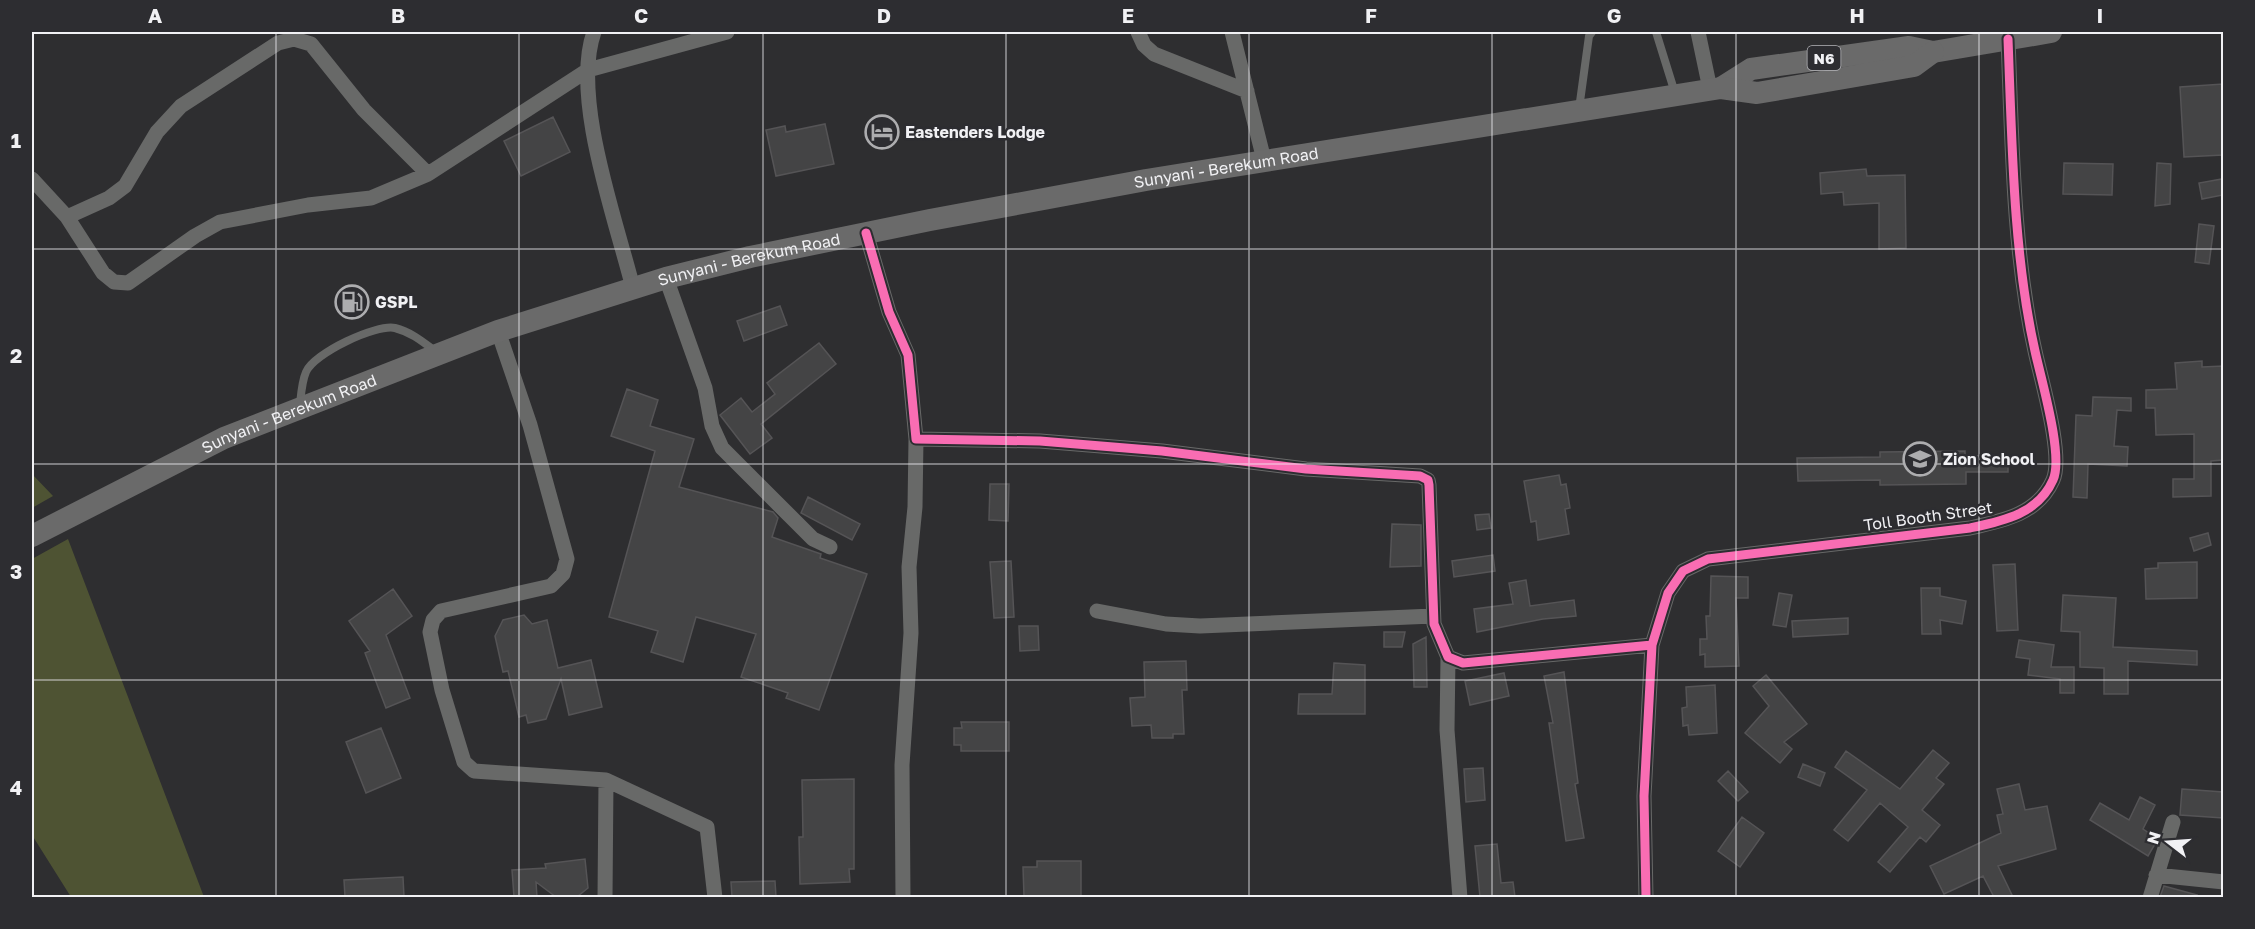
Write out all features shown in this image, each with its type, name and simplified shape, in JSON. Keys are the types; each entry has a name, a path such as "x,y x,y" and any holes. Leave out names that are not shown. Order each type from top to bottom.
{"main road":[{"name":"Sunyani - Berekum Road","path":"32,536 224,438 299,408 498,331 666,278 750,257 866,233 1264,160 1715,89 1750,69 1909,46 1933,52 2048,32"}],"street":[{"path":"594,32 590,43 587,96 592,128 633,288"},
{"path":"32,179 67,218 103,273 114,282 129,283 195,236 220,222 308,206 371,198 428,174 588,70 727,32"},
{"path":"1138,32 1144,45 1154,54 1247,91"},
{"path":"1232,32 1264,160"},
{"path":"1698,32 1715,89"},
{"path":"67,218 109,198 125,186 157,132 181,106 278,43 294,39 311,44 364,110 428,174"},
{"name":"Toll Booth Street","path":"1646,897 1644,796 1652,645 1668,593 1683,571 1708,559 1970,528 2005,520 2033,507 2054,480 2056,451 2030,327 2019,227 2008,39"},
{"path":"866,233 889,312 908,355 916,439 915,507 909,567 911,633 902,765 903,897"},
{"path":"666,278 705,388 712,426 722,448 813,538 830,547"},
{"path":"498,331 530,425 567,559 563,574 551,586 441,611 433,620 430,632 442,690 464,762 474,771 606,780 707,827 715,897"},
{"path":"916,439 1040,441 1161,451 1305,469 1420,476 1428,480 1434,624 1448,657 1447,730 1460,897"},
{"path":"1097,611 1166,624 1200,626 1434,616"},
{"path":"1448,657 1463,663 1652,645"},
{"path":"605,897 606,780"},
{"path":"2150,897 2173,822"},
{"path":"2156,875 2223,882"}],"lane":[{"path":"1579,110 1589,36 1592,32"},
{"path":"1656,32 1675,94"},
{"path":"299,408 305,372 314,360 324,353 382,327 412,334 439,354"}],"green space":[{"path":"32,474 53,496 32,508"},
{"path":"68,539 204,897 71,897 32,835 32,559"}],"building":[{"path":"2223,84 2223,155 2184,157 2180,87"},
{"path":"553,117 570,152 521,176 504,141"},
{"path":"825,124 834,164 776,176 766,130 785,126 786,132"},
{"path":"2064,163 2113,164 2112,195 2063,194"},
{"path":"2157,163 2171,164 2170,204 2155,206"},
{"path":"1866,169 1867,176 1905,175 1906,248 1879,249 1879,203 1844,205 1843,192 1821,194 1820,173"},
{"path":"2222,179 2223,195 2202,199 2199,183"},
{"path":"2199,224 2214,226 2209,264 2195,262"},
{"path":"780,306 787,325 744,341 737,321"},
{"path":"819,343 836,364 761,424 772,438 750,454 720,415 741,398 752,412 775,394 767,383"},
{"path":"2202,361 2202,367 2223,366 2223,460 2211,461 2211,496 2173,497 2173,479 2194,479 2194,434 2156,435 2155,408 2146,408 2146,390 2177,389 2175,363"},
{"path":"627,389 658,400 650,426 694,439 679,487 773,512 778,518 772,537 821,554 820,558 867,574 819,710 786,698 788,693 741,677 756,634 696,617 683,662 651,652 658,631 609,617 655,451 611,436"},
{"path":"2093,397 2131,398 2131,411 2117,410 2114,446 2128,447 2127,466 2088,464 2087,498 2073,497 2076,415 2092,416"},
{"path":"1965,451 1965,456 2008,455 2008,472 1966,472 1966,484 1880,485 1880,480 1798,481 1797,458 1880,457 1880,452"},
{"path":"1559,475 1561,485 1566,484 1570,508 1565,509 1569,534 1538,540 1536,521 1531,522 1524,481"},
{"path":"990,484 1009,484 1008,521 989,520"},
{"path":"808,497 860,524 852,540 801,513"},
{"path":"1489,514 1491,528 1477,530 1475,515"},
{"path":"1392,524 1421,525 1421,566 1390,567"},
{"path":"2208,533 2211,545 2194,551 2190,538"},
{"path":"1493,555 1495,571 1454,577 1452,561"},
{"path":"1011,561 1014,617 994,618 990,562"},
{"path":"2197,562 2197,598 2146,599 2145,569 2158,568 2158,563"},
{"path":"2015,564 2018,630 1997,631 1993,565"},
{"path":"1711,576 1748,577 1748,598 1736,598 1739,666 1705,667 1705,654 1700,655 1700,639 1707,639 1706,616 1710,616"},
{"path":"1526,580 1530,606 1574,600 1576,616 1543,619 1477,632 1474,609 1513,604 1509,583"},
{"path":"1921,588 1940,588 1940,596 1966,601 1962,624 1940,620 1941,634 1922,634"},
{"path":"393,589 412,616 386,635 410,698 386,708 365,653 370,651 349,621"},
{"path":"1779,593 1792,595 1786,627 1773,625"},
{"path":"2063,595 2116,598 2113,647 2197,651 2197,665 2128,661 2128,694 2104,694 2104,668 2080,667 2080,632 2061,631"},
{"path":"524,615 532,624 547,620 558,668 591,660 602,707 569,715 561,679 546,719 528,723 526,715 519,717 508,671 503,672 495,636 503,620"},
{"path":"1848,618 1848,634 1793,637 1792,621"},
{"path":"1019,626 1038,626 1039,650 1020,651"},
{"path":"1384,632 1405,632 1402,647 1384,647"},
{"path":"1426,637 1427,687 1414,687 1413,644"},
{"path":"2019,640 2054,645 2051,667 2074,667 2074,693 2060,693 2060,679 2028,675 2030,659 2016,657"},
{"path":"1186,661 1187,690 1182,690 1184,734 1173,734 1173,738 1152,738 1151,725 1132,726 1130,698 1145,697 1144,662"},
{"path":"1334,663 1365,665 1365,714 1298,714 1299,694 1332,694"},
{"path":"1564,672 1578,783 1575,784 1584,838 1566,841 1549,723 1553,723 1544,676"},
{"path":"1504,673 1509,696 1470,705 1465,681"},
{"path":"1766,675 1807,724 1784,742 1792,749 1780,763 1745,733 1769,706 1753,686"},
{"path":"1715,685 1717,733 1689,735 1688,725 1683,726 1682,708 1687,707 1686,687"},
{"path":"961,722 1009,722 1009,751 961,751 961,745 954,745 954,728 962,728"},
{"path":"381,728 401,778 366,793 346,742"},
{"path":"1933,750 1949,763 1936,778 1944,784 1922,810 1940,825 1926,842 1920,837 1890,872 1878,862 1908,827 1880,803 1848,841 1834,830 1867,790 1835,767 1846,751 1900,789"},
{"path":"1803,764 1825,773 1820,786 1798,777"},
{"path":"1483,768 1485,800 1466,802 1464,769"},
{"path":"1728,771 1748,792 1738,801 1718,781"},
{"path":"854,779 854,869 849,869 850,882 800,884 799,837 803,837 802,780"},
{"path":"2019,784 2025,810 2047,806 2056,849 1998,866 2013,897 1994,897 1983,876 1944,894 1930,866 2001,833 1997,815 2003,814 1997,789"},
{"path":"2182,789 2223,792 2223,818 2180,815"},
{"path":"2140,797 2155,805 2143,829 2158,839 2148,856 2090,820 2100,803 2129,820"},
{"path":"1742,817 1764,833 1740,867 1718,851"},
{"path":"1497,844 1501,883 1513,882 1515,897 1480,897 1475,846"},
{"path":"585,859 588,888 578,896 556,897 536,882 537,897 514,897 512,870 546,868 545,864"},
{"path":"1037,861 1081,861 1081,897 1024,897 1023,867 1037,867"},
{"path":"403,877 404,897 345,897 344,880"},
{"path":"775,881 776,897 732,897 731,882"},
{"path":"2164,886 2197,895 2196,897 2160,897"}],"cycle path":[{"path":"1646,898 1644,796 1652,645 1668,593 1683,571 1708,559 1970,528 1995,522 2029,508 2046,492 2053,480 2056,469 2054,436 2028,314 2018,236 2012,156 2008,39"},
{"path":"866,233 889,312 908,355 916,439 1040,441 1162,451 1306,469 1420,476 1428,480 1429,485 1434,624 1448,657 1463,663 1652,645"}],"place":[{"name":"Eastenders Lodge","path":"882,132"},
{"name":"GSPL","path":"352,302"},
{"name":"Zion School","path":"1920,459"}]}
